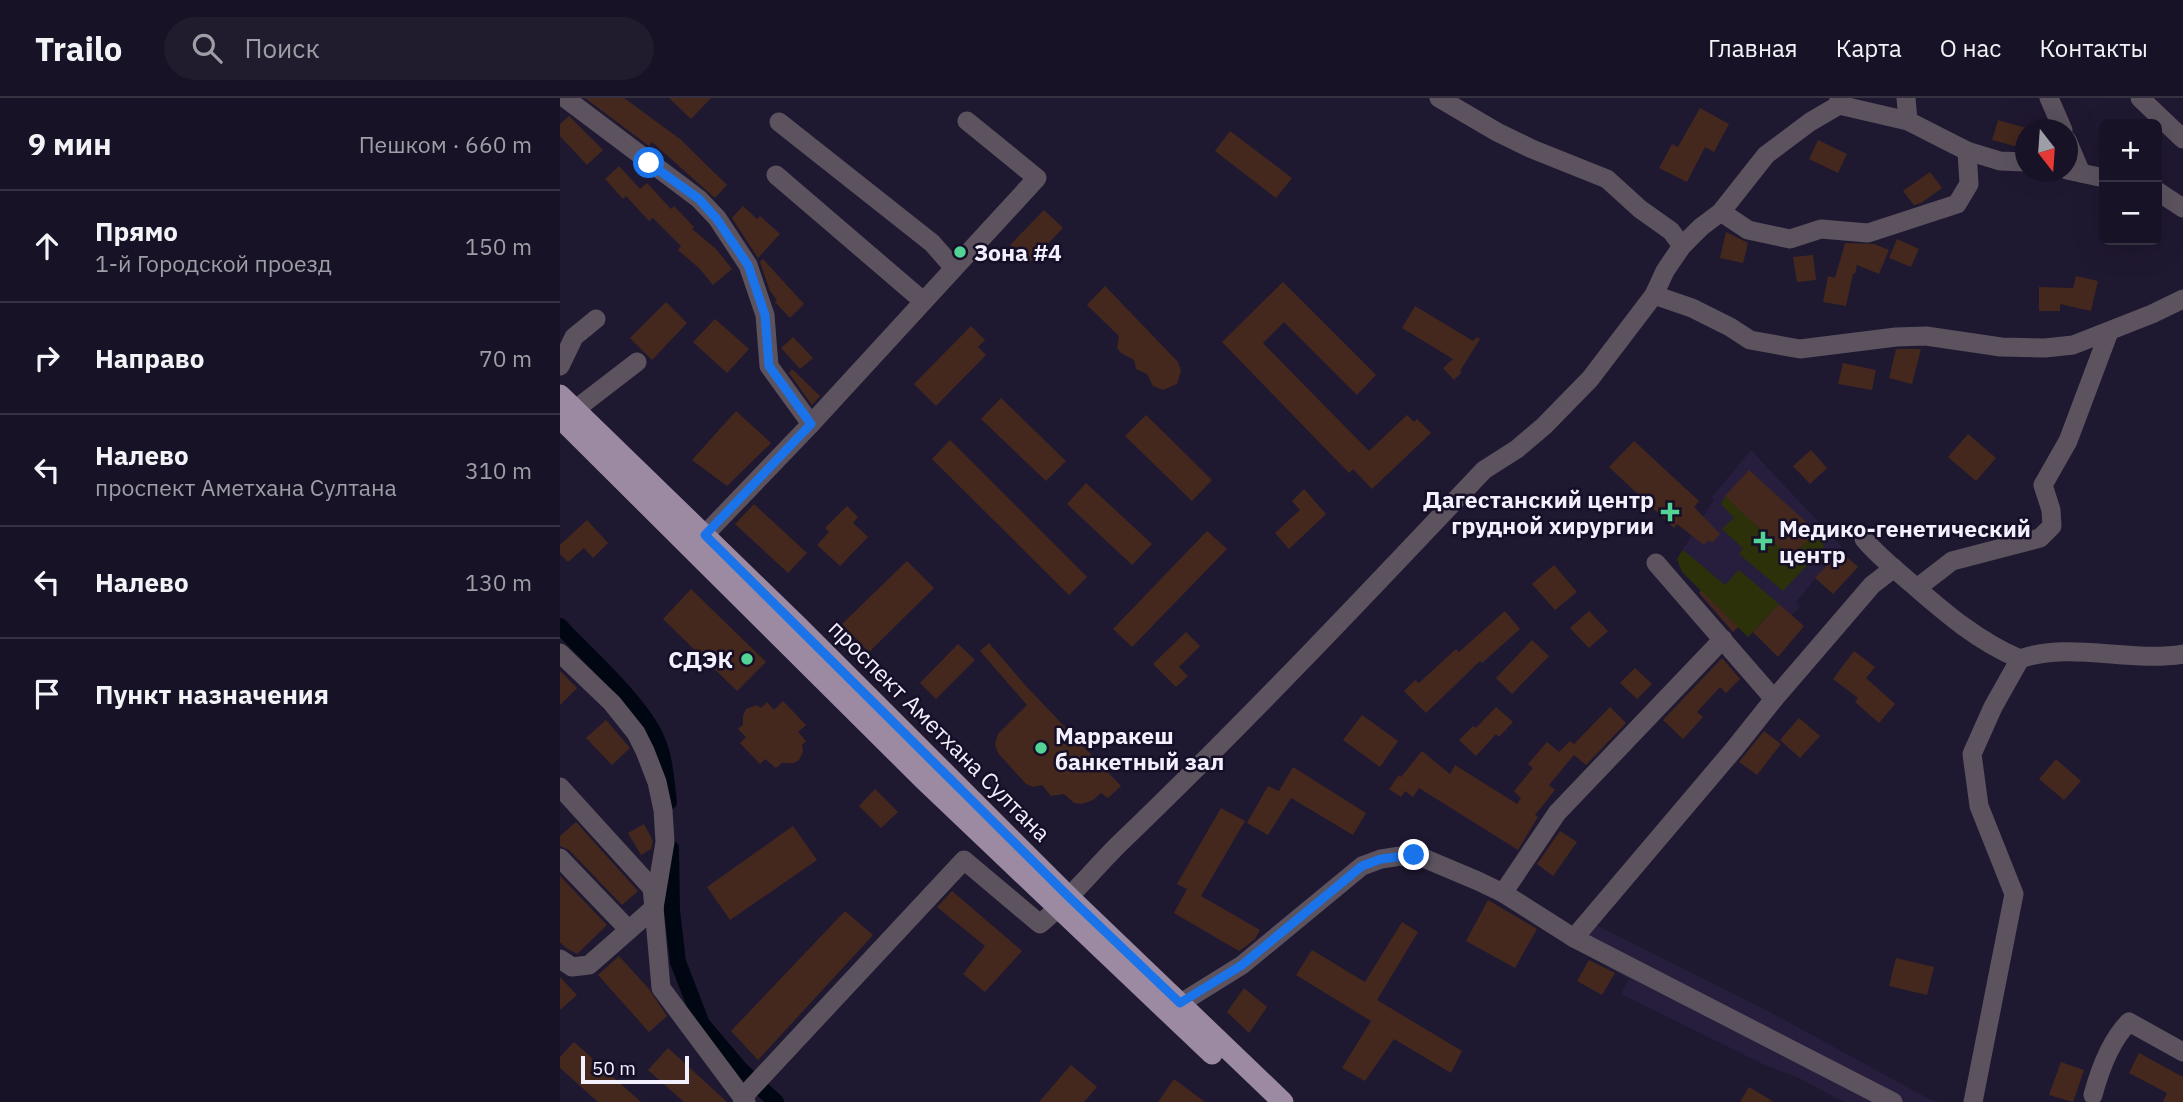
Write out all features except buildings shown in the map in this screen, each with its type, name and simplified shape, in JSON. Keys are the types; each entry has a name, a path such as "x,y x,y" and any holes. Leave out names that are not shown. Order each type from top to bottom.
{"main road":[{"name":"проспект Аметхана Султана","path":"564,411 1064,904 1174,1007 1283,1102"},
{"path":"1174,1007 1264,1102"}],"street":[{"path":"565,98 699,199 716,218 748,265 765,315 769,366 811,424"},
{"path":"1439,98 1520,143 1607,179 1640,209 1671,231 1682,246"},
{"path":"1906,98 1908,121"},
{"path":"2049,98 2058,119"},
{"path":"2140,98 2183,139"},
{"path":"560,786 652,888 661,988 744,1100 774,1063 964,860 1040,924 1064,904 1116,847 1227,740 1484,470 1517,449 1567,404 1590,379 1654,295 1665,271 1682,246 1721,212 1766,155 1810,122 1839,102 1908,121 1967,151 2000,161 2015,162"},
{"path":"698,542 811,424 1037,178 967,121"},
{"path":"779,122 932,243 954,268"},
{"path":"1721,212 1748,230 1790,239 1821,229 1868,233 1957,204 1969,184 1967,151"},
{"path":"2078,172 2099,176"},
{"path":"776,176 923,302"},
{"path":"2162,194 2183,208"},
{"path":"1654,295 1692,308 1749,340 1800,349 1926,336 2001,347 2045,348 2073,345 2183,299"},
{"path":"560,366 574,337 596,319"},
{"path":"1917,589 1952,561 2040,538 2052,526 2051,510 2043,485 2068,440 2109,332"},
{"path":"564,411 637,362"},
{"path":"1864,539 1941,609 1995,648 2020,659"},
{"path":"1656,563 1773,699"},
{"path":"1574,938 1735,748 1773,699 1872,585 1894,568"},
{"path":"1503,892 1557,813 1723,639"},
{"path":"1972,1102 2014,894 1979,806 1972,754 1993,707 2020,659 2040,652 2171,656 2183,654"},
{"path":"560,653 612,703 636,733 657,782 663,810 665,842 654,908 589,965 572,967 560,958"},
{"path":"1174,1007 1242,965 1362,866 1381,859 1414,855 1503,892 1574,938 1893,1102"},
{"path":"560,858 629,930"},
{"path":"2093,1094 2100,1068 2121,1029 2129,1022 2183,1052"}],"shaded area":[{"name":"Медико-генетический центр","path":"1751,450 1842,547 1796,602 1800,607 1791,615 1779,604 1748,637 1682,572 1677,559 1714,499 1712,497"},
{"path":"1592,923 1770,1012 1939,1102 1844,1102 1621,994 1629,979 1578,950"}],"green space":[{"path":"1725,496 1791,557 1816,531 1824,547 1783,591 1739,554 1743,548 1722,529 1734,518 1721,504"},
{"path":"1683,550 1725,585 1739,570 1779,604 1748,637 1682,572 1677,559"}],"waterway":[{"path":"560,626 623,691 654,733 661,749 669,802"},
{"path":"671,848 672,911 678,962 702,1024 740,1069 776,1102"}],"place":[{"name":"Зона #4","path":"960,252"},
{"name":"Дагестанский центр грудной хирургии","path":"1670,512"},
{"name":"Медико-генетический центр","path":"1763,541"},
{"name":"СДЭК","path":"747,659"},
{"name":"Марракеш банкетный зал","path":"1041,748"}],"route":[{"path":"649,163 699,199 716,218 748,265 765,315 769,366 811,424 705,535 1070,898 1180,1003 1242,965 1362,866 1381,859 1414,855"}]}
